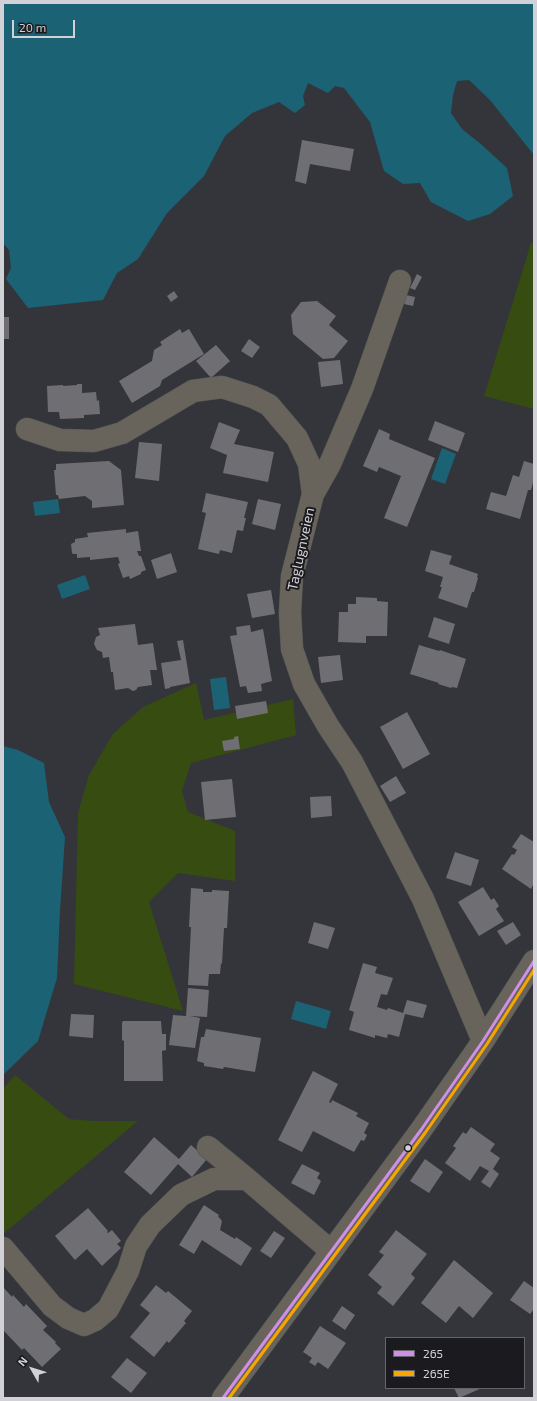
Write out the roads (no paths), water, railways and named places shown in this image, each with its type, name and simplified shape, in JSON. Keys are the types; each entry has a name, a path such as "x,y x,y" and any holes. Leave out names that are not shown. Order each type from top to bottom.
{"street":[{"path":"313,494 330,464 362,389 400,281"},
{"name":"Taglugnveien","path":"27,429 60,440 94,442 122,433 193,391 222,387 253,397 269,405 297,438 309,464 313,494 292,576 290,613 292,649 304,684 328,726 352,762 423,899 483,1041"},
{"path":"223,1398 330,1251 421,1130 483,1041 534,961"},
{"path":"208,1147 247,1178 330,1251"},
{"path":"3,1248 52,1306 68,1318 84,1325 95,1320 108,1309 128,1271 136,1246 150,1225 181,1195 214,1178 247,1178"}],"water":[{"path":"3,3 534,3 534,155 490,100 469,80 457,81 453,95 451,113 462,129 507,168 513,196 490,214 468,221 431,202 420,183 403,184 384,171 370,122 344,88 335,86 328,93 308,83 303,96 305,105 295,113 279,102 252,113 225,136 204,176 167,213 138,259 117,273 103,300 28,308 6,279 11,268 9,250 3,243"},
{"path":"442,448 456,454 445,484 431,479"},
{"path":"58,499 60,513 35,516 33,502"},
{"path":"85,575 90,589 62,599 57,585"},
{"path":"226,677 230,708 214,710 210,679"},
{"path":"3,746 18,750 44,763 49,802 65,837 57,978 38,1041 3,1075"},
{"path":"296,1001 331,1011 326,1029 291,1019"}]}
